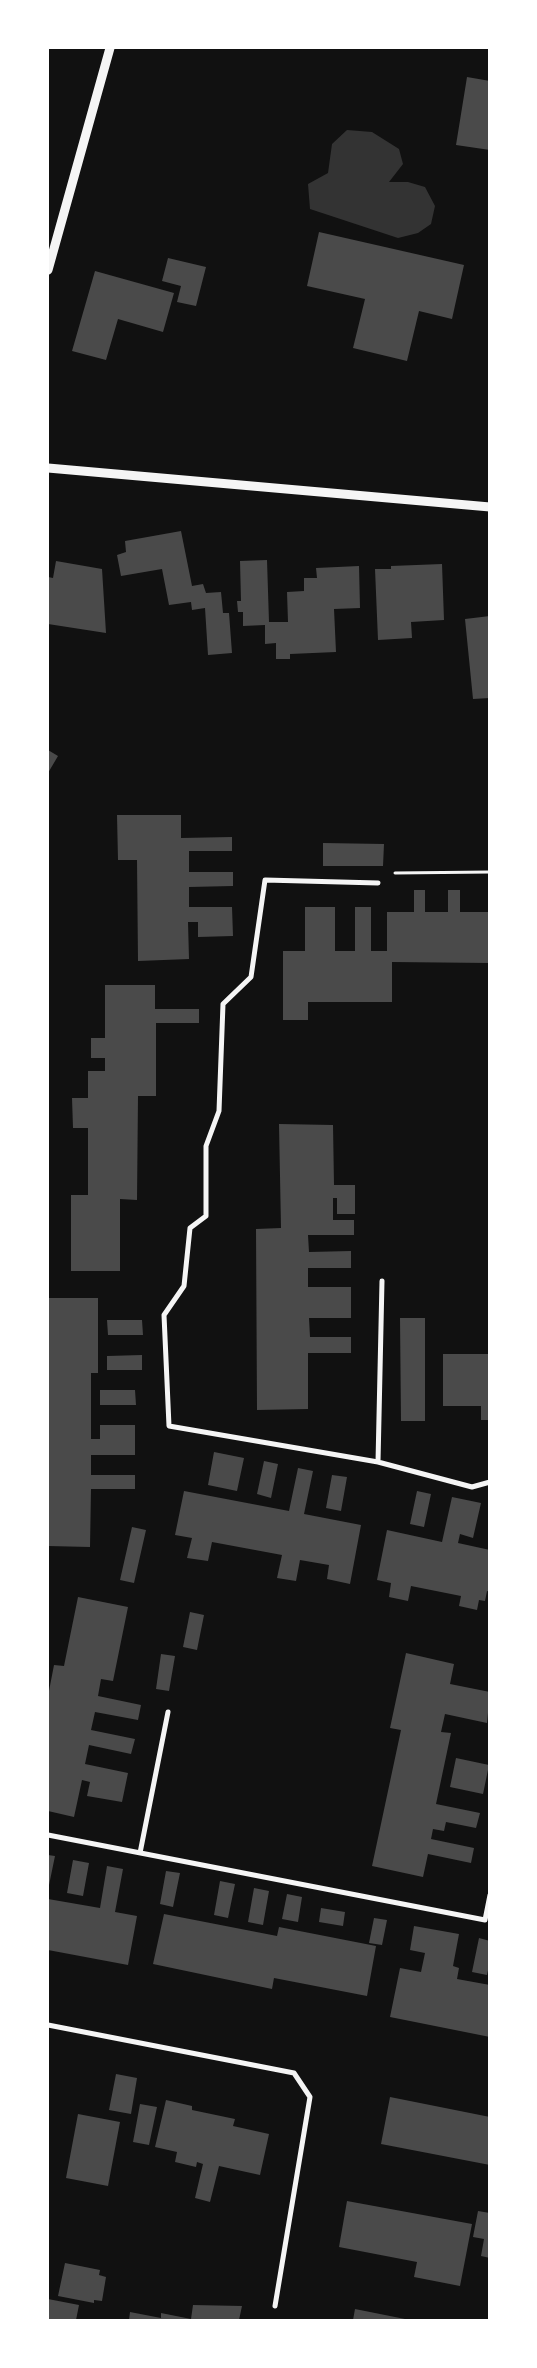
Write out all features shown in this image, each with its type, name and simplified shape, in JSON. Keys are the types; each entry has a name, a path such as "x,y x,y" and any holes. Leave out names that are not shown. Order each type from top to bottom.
{"street":[{"path":"48,270 110,48"},
{"path":"48,468 490,507"},
{"path":"378,883 265,880 251,977 223,1004 219,1111 206,1146 206,1216 190,1228 184,1286 164,1315 169,1426 378,1462 472,1487 490,1482"},
{"path":"378,1462 382,1281"},
{"path":"140,1853 168,1712"},
{"path":"48,1835 485,1920 490,1895"},
{"path":"48,2025 294,2073 310,2097 275,2306"}],"path":[{"path":"378,883 383,873 490,872"}],"shaded area":[{"path":"347,130 372,132 399,149 403,164 389,182 408,182 425,187 435,206 431,224 418,233 398,238 310,209 308,184 328,173 332,144"}],"building":[{"path":"467,77 490,81 490,150 456,145"},
{"path":"319,232 464,265 452,319 419,311 407,361 353,348 365,299 307,286"},
{"path":"168,258 206,267 196,306 177,302 181,286 162,281"},
{"path":"95,271 174,293 163,332 118,319 106,360 72,351"},
{"path":"181,531 192,586 203,584 206,593 221,592 223,613 229,613 232,653 208,655 205,608 192,610 191,602 169,605 162,569 121,576 117,555 126,552 125,541"},
{"path":"267,560 269,622 288,622 287,592 304,591 304,578 317,578 316,568 359,566 360,608 334,609 336,652 290,654 290,659 276,659 276,643 265,644 265,625 243,626 243,612 238,612 237,601 241,601 240,561"},
{"path":"56,561 102,569 106,633 48,624 48,577 53,578"},
{"path":"442,564 444,620 411,622 412,638 378,640 375,569 391,569 391,566"},
{"path":"490,616 490,698 473,699 465,619"},
{"path":"48,750 58,756 48,773"},
{"path":"117,815 181,815 181,838 232,837 232,851 189,851 189,872 233,872 233,886 189,887 189,907 232,907 233,936 198,937 198,922 188,922 189,959 138,961 137,860 118,860"},
{"path":"323,843 384,844 383,866 323,866"},
{"path":"414,890 425,890 425,912 448,912 448,890 460,890 460,912 490,912 490,963 392,962 392,1002 308,1002 308,1020 283,1020 283,951 305,951 305,907 335,907 335,951 355,951 355,907 371,907 371,951 387,951 387,912 414,912"},
{"path":"105,985 155,985 155,1009 199,1009 199,1023 156,1023 156,1096 138,1096 137,1200 120,1199 120,1271 71,1271 71,1195 88,1195 88,1128 73,1128 72,1098 88,1098 88,1071 105,1071 105,1058 91,1058 91,1038 105,1038"},
{"path":"279,1124 333,1125 334,1185 355,1185 355,1214 337,1214 337,1198 333,1198 333,1220 354,1220 354,1235 308,1235 309,1252 351,1251 351,1268 308,1268 308,1287 351,1287 351,1318 309,1318 310,1337 351,1337 351,1353 308,1353 308,1409 257,1410 256,1229 281,1228"},
{"path":"48,1298 98,1298 98,1373 91,1373 91,1439 100,1439 100,1425 135,1425 135,1455 91,1455 91,1475 135,1475 135,1489 91,1489 90,1547 48,1546"},
{"path":"400,1318 425,1318 425,1421 401,1421"},
{"path":"107,1320 142,1320 143,1335 108,1335"},
{"path":"443,1354 490,1354 490,1420 481,1420 481,1406 443,1406"},
{"path":"142,1355 142,1370 107,1370 107,1356"},
{"path":"100,1390 135,1390 136,1405 100,1405"},
{"path":"214,1452 244,1458 237,1491 208,1485"},
{"path":"264,1461 278,1464 271,1498 257,1494"},
{"path":"298,1468 313,1471 304,1514 361,1525 350,1584 327,1579 329,1565 300,1560 296,1581 277,1578 282,1555 212,1542 208,1561 187,1558 192,1538 175,1535 184,1491 289,1511"},
{"path":"332,1475 347,1477 341,1511 326,1508"},
{"path":"417,1491 431,1494 424,1527 410,1524"},
{"path":"452,1497 481,1503 473,1538 460,1534 458,1543 490,1550 490,1592 487,1591 485,1601 479,1600 477,1610 459,1606 461,1596 411,1586 408,1601 389,1597 391,1583 377,1580 387,1530 442,1542"},
{"path":"132,1527 146,1530 134,1583 120,1580"},
{"path":"78,1597 128,1607 113,1681 101,1679 98,1696 141,1705 138,1720 95,1712 91,1730 135,1739 131,1754 89,1745 85,1764 128,1773 122,1802 87,1796 90,1782 82,1780 74,1817 48,1811 48,1696 54,1665 64,1666"},
{"path":"190,1612 204,1615 197,1650 183,1647"},
{"path":"406,1653 454,1664 450,1684 490,1692 487,1723 445,1714 441,1732 451,1733 436,1804 480,1813 476,1828 446,1822 444,1831 433,1829 431,1839 474,1848 471,1863 428,1854 423,1877 372,1866 401,1730 390,1728"},
{"path":"161,1654 175,1656 169,1691 156,1689"},
{"path":"456,1758 489,1765 483,1794 450,1787"},
{"path":"48,1855 55,1856 48,1890"},
{"path":"73,1860 89,1863 83,1896 67,1893"},
{"path":"107,1866 123,1869 115,1912 137,1916 128,1965 48,1950 48,1899 100,1908"},
{"path":"166,1871 180,1873 173,1907 160,1904"},
{"path":"220,1881 235,1884 228,1918 214,1915"},
{"path":"254,1888 269,1891 263,1925 248,1922"},
{"path":"287,1894 302,1897 298,1922 282,1919"},
{"path":"321,1908 345,1912 343,1926 319,1922"},
{"path":"164,1914 277,1936 279,1927 376,1946 367,1996 274,1978 272,1989 153,1964"},
{"path":"374,1918 387,1920 382,1945 369,1943"},
{"path":"414,1926 459,1934 453,1966 459,1968 457,1979 490,1985 490,2037 390,2017 400,1968 421,1972 425,1953 410,1950"},
{"path":"479,1938 490,1941 490,1961 487,1975 472,1972"},
{"path":"116,2074 137,2078 131,2114 109,2110"},
{"path":"390,2097 490,2117 490,2165 381,2144"},
{"path":"166,2100 192,2106 192,2110 235,2119 233,2126 269,2134 260,2175 219,2166 210,2202 195,2198 203,2164 197,2162 196,2167 175,2162 177,2152 155,2147"},
{"path":"140,2104 157,2107 149,2145 133,2142"},
{"path":"78,2114 120,2122 108,2186 66,2178"},
{"path":"347,2201 472,2224 460,2286 414,2277 417,2262 339,2247"},
{"path":"478,2211 490,2213 490,2258 481,2256 484,2239 473,2237"},
{"path":"65,2263 100,2270 99,2275 106,2277 102,2301 94,2300 94,2303 58,2296"},
{"path":"48,2299 79,2305 76,2320 48,2320"},
{"path":"193,2305 242,2306 239,2320 129,2320 130,2312 161,2318 161,2313 191,2319"},
{"path":"355,2309 410,2320 353,2320"}]}
